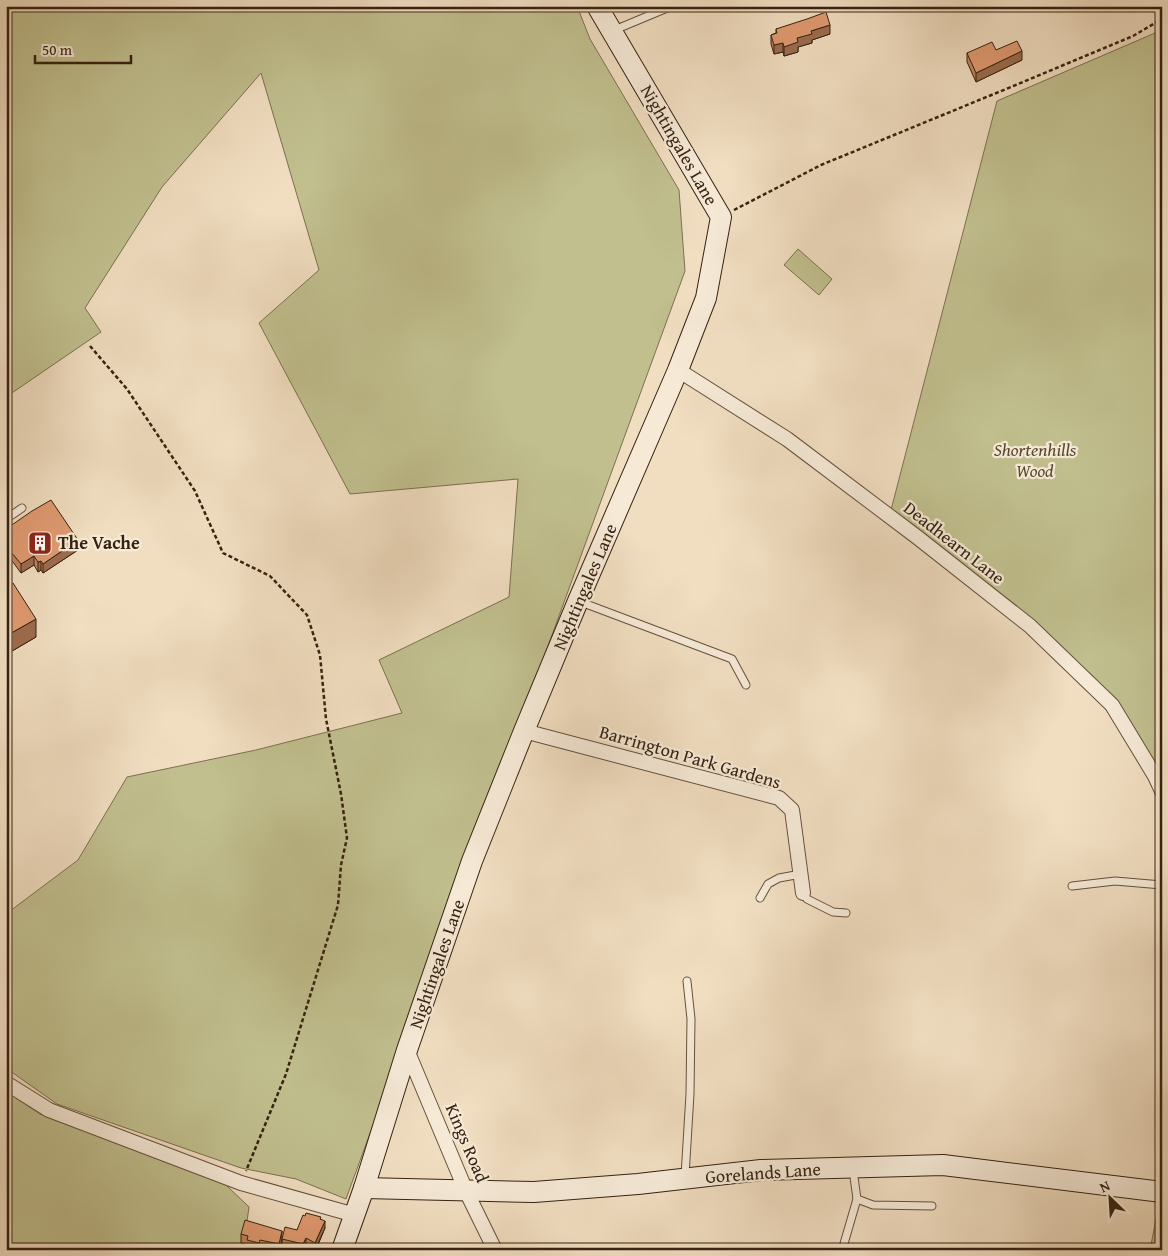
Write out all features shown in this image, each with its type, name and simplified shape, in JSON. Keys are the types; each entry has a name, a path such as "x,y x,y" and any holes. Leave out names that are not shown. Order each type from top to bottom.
{"main road":[{"name":"Nightingales Lane","path":"342,1250 364,1188 407,1050 472,861 578,601 678,370 706,298 721,217 597,6"},
{"name":"Gorelands Lane","path":"364,1188 534,1192 638,1184 761,1170 943,1165 1162,1192"}],"street":[{"name":"Deadhearn Lane","path":"678,370 787,439 917,537 1030,626 1112,705 1162,791"},
{"name":"Barrington Park Gardens","path":"524,731 779,798 792,810 803,893"},
{"name":"Kings Road","path":"407,1050 466,1190 495,1250"},
{"path":"6,1083 49,1110 241,1184 354,1215"}],"lane":[{"path":"612,31 672,6"},
{"path":"6,519 22,508"},
{"path":"578,601 732,659 746,685"},
{"path":"760,898 768,884 779,878 800,874"},
{"path":"1072,886 1115,881 1162,885"},
{"path":"803,893 807,899 833,912 846,913"},
{"path":"685,1179 690,1094 691,1020 687,981"},
{"path":"843,1247 857,1199 853,1167"},
{"path":"857,1199 873,1205 932,1206"}],"path":[{"path":"721,217 821,165 1124,40 1162,19"},
{"path":"90,346 127,389 195,491 223,553 270,576 289,595 307,615 320,655 326,719 341,794 347,838 341,865 338,905 286,1074 241,1184"}],"green space":[{"path":"6,6 577,6 590,39 679,190 685,271 346,1199 296,1179 241,1168 57,1104 6,1068 6,914 78,860 127,777 256,750 402,713 379,660 509,597 518,479 350,494 259,323 319,270 261,73 162,187 85,308 101,332 6,397"},
{"name":"Shortenhills Wood","path":"1162,30 1162,779 1117,705 891,510 997,101"},
{"path":"798,249 832,279 819,295 784,265"},
{"path":"6,1091 40,1114 225,1184 249,1207 243,1250 6,1250"},
{"path":"1158,1209 1162,1211 1162,1250 1150,1250"}],"building":[{"path":"826,12 830,25 811,31 812,34 797,38 798,42 784,47 783,43 774,45 771,35 777,33 776,29"},
{"path":"1017,41 1022,51 976,73 967,53 992,42 996,50"},
{"name":"The Vache","path":"51,500 78,540 43,564 41,561 38,562 34,556 21,564 6,546 6,529"},
{"path":"13,583 36,619 6,636 6,616 12,612 6,603 6,588"},
{"path":"306,1213 321,1217 320,1219 325,1221 315,1243 306,1238 303,1244 282,1239 285,1227 297,1230 303,1215 305,1216"},
{"path":"245,1220 282,1231 279,1244 260,1240 259,1243 247,1240 248,1236 241,1234"}],"place":[{"name":"The Vache","path":"40,543"}]}
